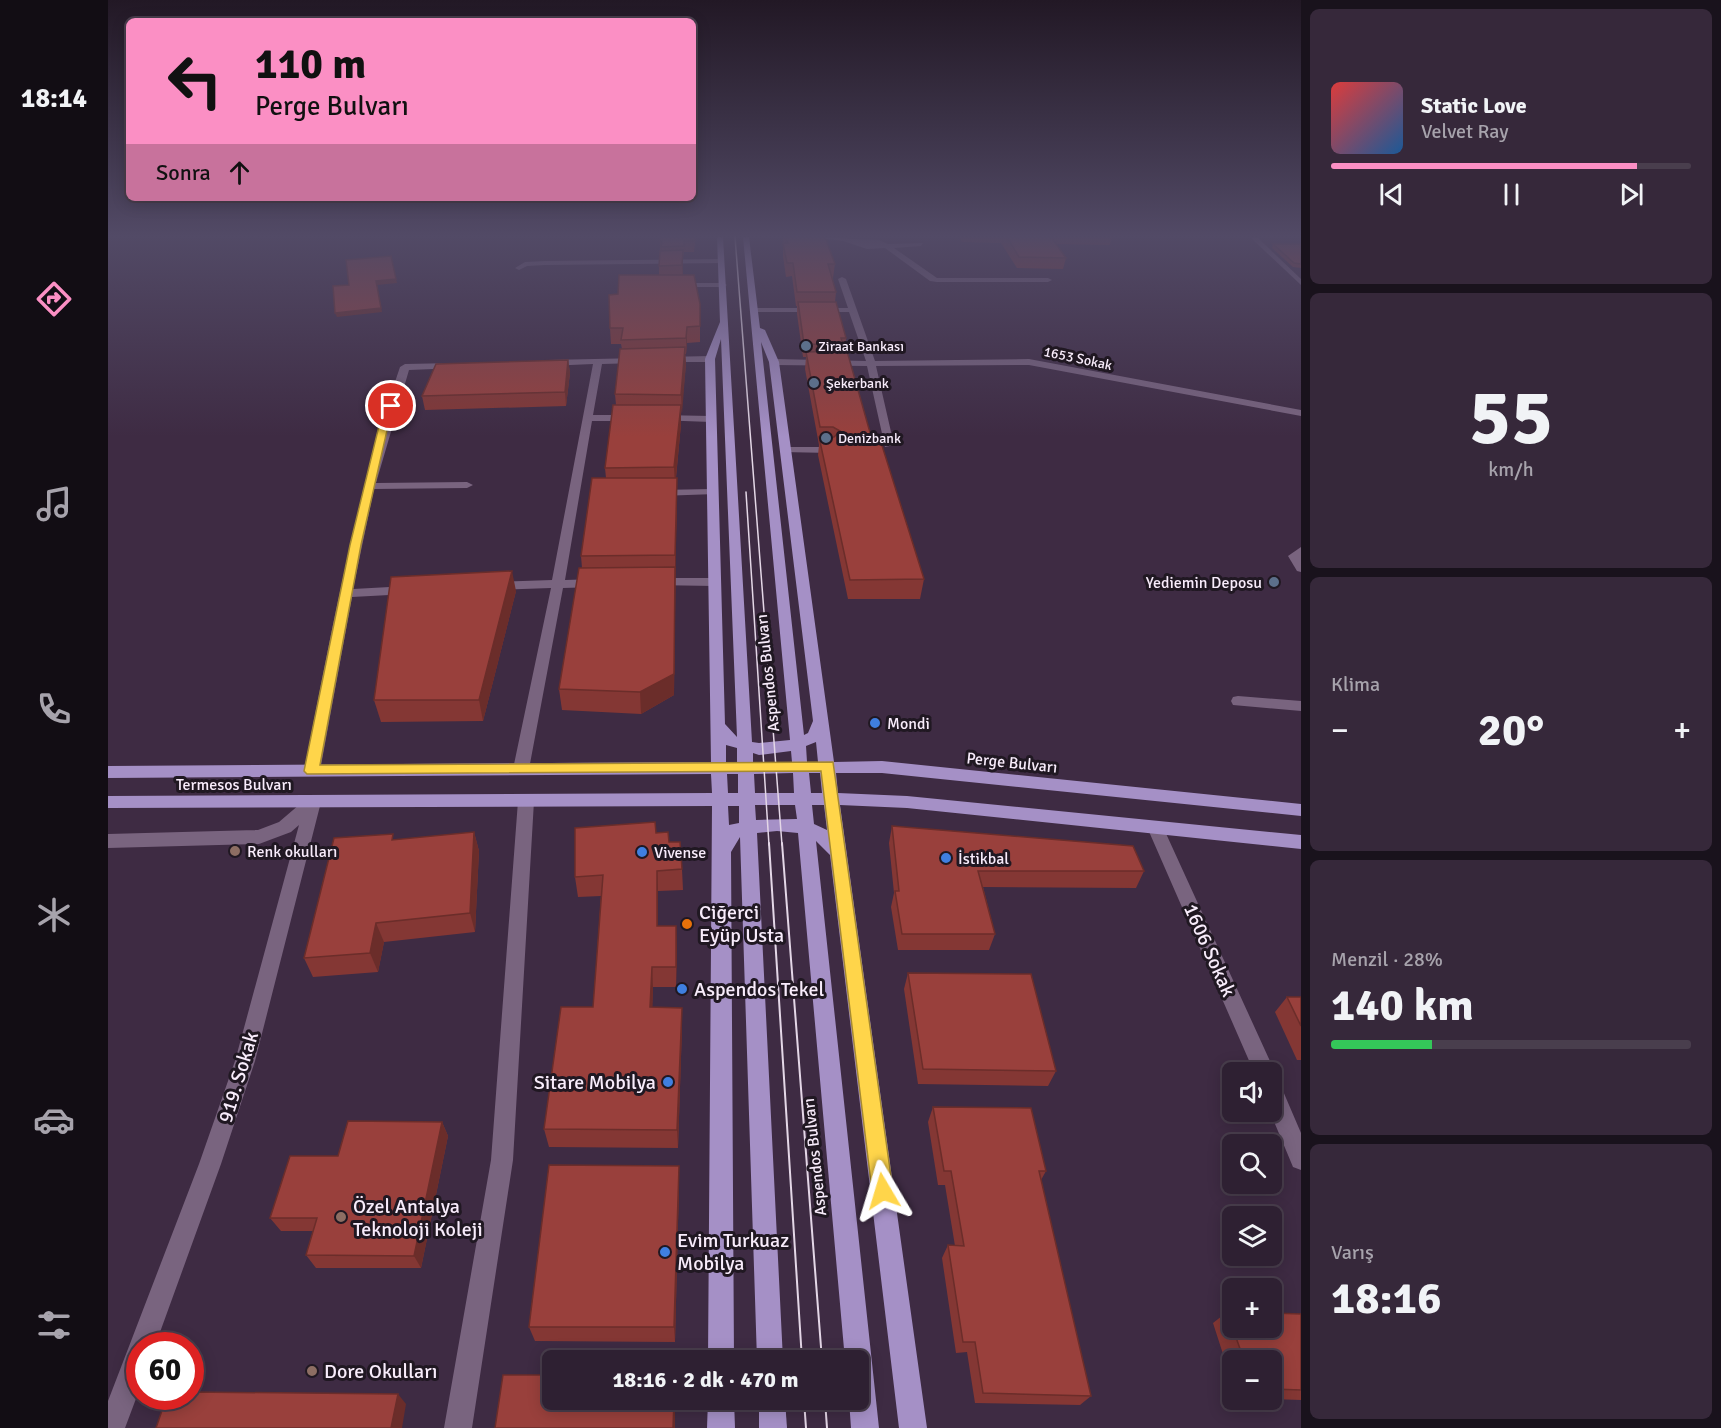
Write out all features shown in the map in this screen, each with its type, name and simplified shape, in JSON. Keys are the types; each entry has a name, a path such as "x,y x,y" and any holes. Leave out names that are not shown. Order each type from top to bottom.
{"main road":[{"name":"Aspendos Bulvarı","path":"724,304 735,513 770,1350"},
{"name":"Aspendos Bulvarı","path":"754,304 865,1428"},
{"path":"755,313 774,362 841,858 913,1428"},
{"path":"721,1350 722,851 718,767 710,359 724,318"},
{"path":"717,725 731,741 759,749 787,747 814,737 821,718"},
{"name":"Termesos Bulvarı","path":"108,771 718,767"},
{"name":"Perge Bulvarı","path":"718,767 882,767 1301,810"},
{"path":"719,800 832,798 907,802 1301,842"},
{"name":"Termesos Bulvarı","path":"108,802 719,800"},
{"path":"722,851 735,830 767,824 799,826 828,838 841,858"},
{"path":"721,1410 721,1428"},
{"path":"772,1410 773,1428"}],"street":[{"path":"850,304 871,363 889,445"},
{"path":"755,313 852,310"},
{"path":"541,363 710,359"},
{"path":"521,768 558,583 581,493 588,418 598,361"},
{"name":"1653 Sokak","path":"774,362 1046,364 1197,396 1301,413"},
{"path":"312,771 355,545 384,426 405,367 462,365"},
{"path":"588,418 711,418"},
{"path":"786,450 831,450"},
{"path":"370,486 467,485"},
{"path":"644,493 712,492"},
{"path":"1301,550 1294,556 1301,568"},
{"path":"642,582 714,582"},
{"path":"476,587 606,583"},
{"path":"347,593 417,590"},
{"path":"1239,701 1301,706"},
{"path":"458,1428 502,1160 526,801"},
{"path":"108,841 259,837 285,826 313,802"},
{"name":"919. Sokak","path":"147,1332 210,1164 245,1061 313,802"},
{"name":"1606 Sokak","path":"1155,827 1260,1062"},
{"path":"1282,1114 1301,1159"},
{"path":"111,1428 126,1389"}],"building":[{"path":"334,304 380,304 381,308 335,313"},
{"path":"609,304 700,304 700,326 687,327 686,338 621,340 623,328 610,328"},
{"path":"798,304 836,304 846,338 841,338 843,345 804,344"},
{"path":"685,347 681,395 615,394 620,349"},
{"path":"847,351 871,436 879,436 924,579 850,580 819,437 834,437 840,431 833,427 820,427 806,352"},
{"path":"568,360 565,392 422,396 436,364"},
{"path":"613,405 681,405 674,467 605,468"},
{"path":"592,478 677,478 675,555 581,556"},
{"path":"675,567 674,674 640,692 559,689 579,568"},
{"path":"512,571 479,700 374,700 391,577"},
{"path":"655,822 656,833 668,832 669,842 680,842 682,869 657,871 657,926 676,926 676,967 652,967 650,1007 682,1008 677,1130 544,1129 561,1007 593,1007 603,875 575,877 575,828"},
{"path":"892,826 1133,846 1144,871 978,871 995,934 902,934 895,891 899,891"},
{"path":"474,832 470,913 376,923 370,953 304,958 334,838 393,834 392,840"},
{"path":"908,973 1031,974 1056,1071 923,1069"},
{"path":"1287,997 1301,997 1301,1026"},
{"path":"933,1107 1031,1108 1046,1171 1039,1171 1091,1396 983,1393 975,1342 963,1342 948,1245 964,1246 951,1171 944,1171"},
{"path":"348,1121 442,1122 414,1256 306,1255 317,1218 270,1218 290,1156 338,1156"},
{"path":"549,1165 679,1166 674,1327 529,1327"},
{"path":"1282,1313 1301,1314 1301,1390 1282,1389 1282,1350 1240,1350 1236,1338 1282,1338"},
{"path":"503,1375 542,1375 542,1410 674,1410 673,1428 495,1428"},
{"path":"204,1392 398,1394 391,1428 156,1428 162,1410 204,1410"}],"tram line":[{"path":"740,304 782,845"},
{"path":"746,492 769,845"},
{"path":"769,843 801,1350"},
{"path":"782,843 821,1350"},
{"path":"805,1410 806,1428"},
{"path":"826,1410 827,1428"}],"place":[{"name":"Ziraat Bankası","path":"806,346"},
{"name":"Şekerbank","path":"814,383"},
{"name":"Denizbank","path":"826,438"},
{"name":"Yediemin Deposu","path":"1274,582"},
{"name":"Mondi","path":"875,723"},
{"name":"Renk okulları","path":"235,851"},
{"name":"Vivense","path":"642,852"},
{"name":"İstikbal","path":"946,858"},
{"name":"Ciğerci Eyüp Usta","path":"687,924"},
{"name":"Aspendos Tekel","path":"682,989"},
{"name":"Sitare Mobilya","path":"668,1082"},
{"name":"Özel Antalya Teknoloji Koleji","path":"341,1217"},
{"name":"Evim Turkuaz Mobilya","path":"665,1252"},
{"name":"Dore Okulları","path":"312,1371"}],"route":[{"path":"391,406 355,545 312,771 828,766 883,1191"}]}
